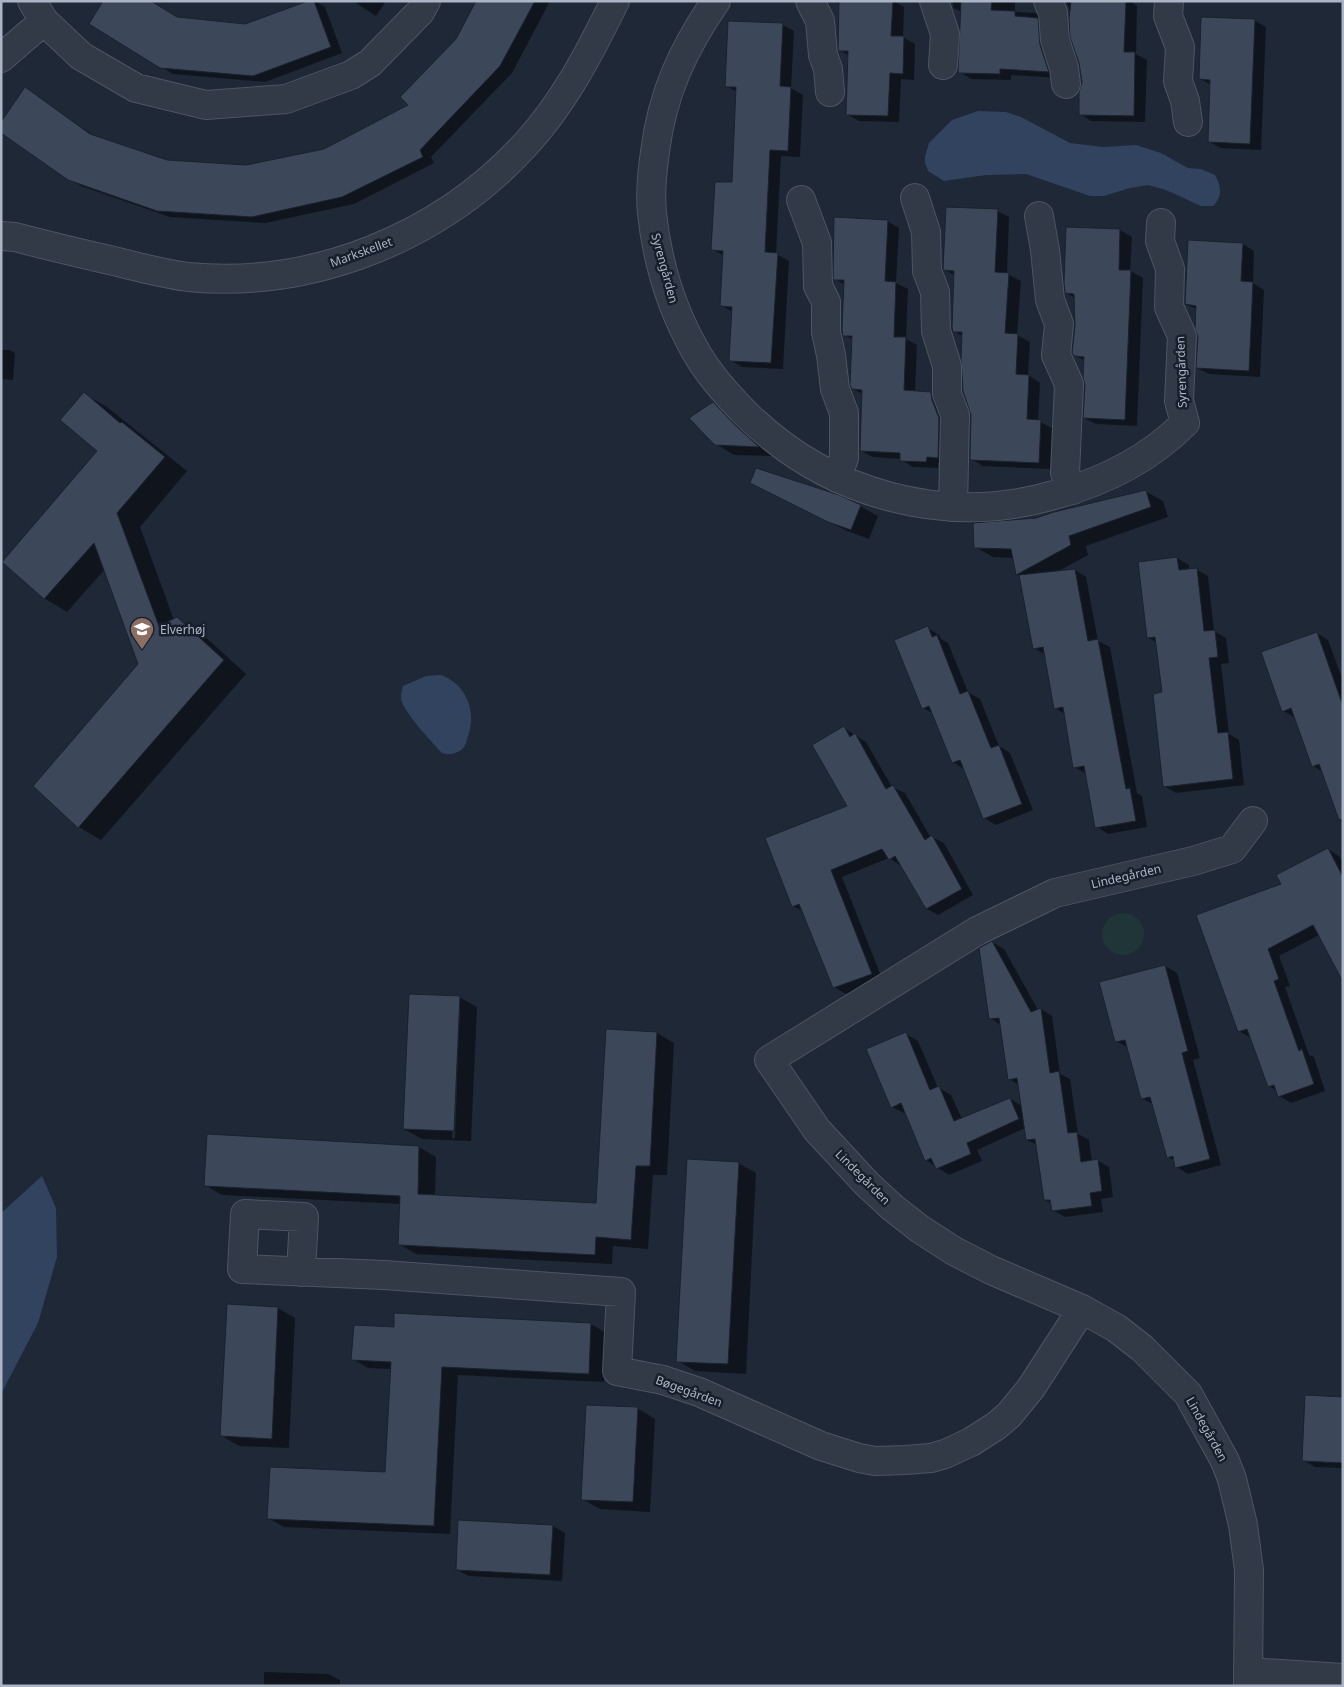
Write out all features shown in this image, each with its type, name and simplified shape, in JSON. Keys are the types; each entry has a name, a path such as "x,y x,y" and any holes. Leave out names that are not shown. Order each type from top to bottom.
{"street":[{"path":"1,58 38,11 81,56 136,88 206,106 286,99 352,75 370,63 420,12 426,1"},
{"name":"Markskellet","path":"1,236 187,277 253,278 294,273 331,264 369,251 407,235 458,204 493,177 526,145 566,92 584,64 615,1"},
{"name":"Syrengården","path":"716,1 699,26 676,70 664,101 657,133 653,166 652,212 663,270 679,316 696,352 729,397 781,445 809,463 838,478 895,499 924,504 970,508 1009,505 1035,501 1097,481 1138,460 1171,437 1185,424 1180,401 1182,336 1169,307 1170,269 1160,241 1161,223"},
{"path":"810,1 820,21 823,55 828,69 830,92"},
{"path":"934,1 945,34 944,65"},
{"path":"1048,1 1053,13 1055,40 1064,68 1066,84"},
{"path":"1169,1 1168,16 1180,47 1178,81 1185,101 1188,122"},
{"path":"915,198 926,232 927,271 935,292 936,331 947,366 947,394 955,415 953,507"},
{"path":"801,200 817,242 818,286 826,302 826,332 835,389 844,413 844,458 838,478"},
{"path":"1039,216 1045,250 1050,300 1059,324 1056,355 1069,384 1065,474 1073,490"},
{"name":"Lindegården","path":"1248,1679 1249,1570 1243,1525 1232,1480 1225,1461 1188,1394 1142,1348 1116,1328 1082,1309 992,1270 954,1251 920,1229 893,1208 867,1184 817,1130 769,1060 986,926 1055,893 1193,861 1232,849 1253,821"},
{"name":"Bøgegården","path":"301,1272 384,1275 621,1292 617,1371 664,1380 699,1392 821,1446 875,1461 911,1460 945,1454 971,1442 996,1426 1009,1415 1031,1388 1082,1309"},
{"path":"1248,1679 1343,1678"}],"green space":[{"path":"1119,913 1127,913 1138,919 1144,934 1138,949 1127,955 1119,955 1108,949 1102,938 1102,930 1108,919"}],"water":[{"path":"978,111 1006,112 1021,117 1070,143 1103,147 1136,145 1161,153 1188,168 1201,169 1215,175 1220,187 1220,195 1213,206 1201,206 1166,190 1148,185 1104,196 1090,196 1026,174 986,175 944,181 928,171 925,156 929,143 952,120"},
{"path":"441,675 457,685 463,692 470,708 470,727 465,745 460,751 451,754 442,753 425,734 406,711 401,698 403,686 426,676"},
{"path":"42,1176 56,1208 57,1257 38,1323 1,1394 1,1213"}],"building":[{"path":"103,1 151,1 177,17 245,24 308,1 314,1 331,47 253,76 160,68 89,24"},
{"path":"476,1 535,1 500,66 420,150 423,157 342,197 252,217 157,211 68,180 1,133 1,122 25,87 90,134 167,160 246,165 324,149 408,105 400,97 456,39"},
{"path":"839,1 893,1 891,36 904,36 903,74 890,73 888,116 846,115 848,51 838,51"},
{"path":"961,1 992,1 991,10 1015,11 1015,16 1038,18 1040,45 1049,72 1000,69 1000,74 958,73"},
{"path":"1071,1 1126,1 1124,52 1135,52 1134,116 1079,115 1079,92 1082,82 1079,63 1070,37"},
{"path":"1201,17 1255,19 1250,144 1208,142 1210,80 1199,79"},
{"path":"728,21 783,23 780,86 791,87 788,151 770,150 765,252 778,253 771,363 729,361 732,307 720,306 723,251 711,250 715,182 732,182 736,87 725,87"},
{"path":"946,207 998,209 995,272 1009,273 1005,333 1018,334 1016,374 1029,375 1027,419 1041,420 1039,463 970,460 971,415 963,391 962,332 953,332 952,328 954,271 943,270"},
{"path":"834,217 888,220 885,281 896,282 894,337 906,337 904,390 931,392 939,418 938,458 927,457 926,462 900,461 900,453 860,451 862,390 852,389 850,385 852,336 843,336 842,330 844,280 833,280"},
{"path":"1066,227 1120,229 1119,270 1131,270 1125,420 1083,418 1084,357 1074,356 1072,353 1075,326 1074,294 1065,293 1064,283"},
{"path":"1188,240 1243,243 1241,281 1253,282 1249,371 1196,368 1198,337 1195,328 1196,306 1185,304"},
{"path":"84,392 120,423 122,422 165,457 117,513 159,626 177,617 224,660 78,828 33,786 138,664 94,543 44,599 2,562 97,451 60,420"},
{"path":"713,402 759,447 715,445 689,418"},
{"path":"756,468 839,495 861,505 851,530 828,522 750,483"},
{"path":"1146,490 1151,507 1069,536 1071,545 1016,575 1011,549 974,548 973,523 1036,518"},
{"path":"1177,557 1179,570 1197,568 1204,631 1215,630 1218,657 1209,658 1218,733 1228,732 1233,779 1163,787 1153,694 1162,692 1155,637 1147,638 1138,562"},
{"path":"1075,569 1088,641 1098,639 1126,789 1130,788 1136,821 1095,828 1084,766 1073,768 1063,707 1054,709 1043,647 1033,649 1019,575"},
{"path":"928,626 932,637 937,635 960,694 968,691 991,748 999,745 1022,804 983,819 960,760 952,763 929,706 922,709 894,640"},
{"path":"1317,632 1343,706 1343,819 1339,820 1319,764 1312,767 1291,708 1282,712 1261,652"},
{"path":"844,726 850,737 855,733 886,789 893,785 925,840 932,835 962,889 926,909 895,856 889,860 882,849 831,870 872,974 833,988 799,904 792,907 765,838 847,806 812,745"},
{"path":"1328,848 1343,877 1343,982 1313,925 1268,949 1279,979 1274,981 1299,1051 1302,1049 1314,1084 1278,1097 1274,1085 1268,1087 1247,1029 1238,1032 1196,915 1281,884 1276,875"},
{"path":"992,941 1031,1012 1041,1008 1050,1073 1059,1071 1068,1133 1077,1132 1081,1162 1098,1159 1102,1191 1090,1193 1092,1206 1052,1211 1050,1200 1044,1200 1035,1139 1026,1140 1017,1078 1008,1080 999,1018 989,1019 979,948"},
{"path":"1165,965 1188,1051 1182,1053 1210,1159 1175,1168 1173,1156 1167,1158 1150,1097 1141,1099 1125,1040 1115,1042 1099,982"},
{"path":"409,994 460,996 454,1131 403,1129"},
{"path":"606,1029 657,1032 650,1166 636,1166 631,1240 596,1237 595,1255 398,1245 400,1196 204,1186 207,1134 419,1146 418,1194 596,1203"},
{"path":"906,1032 930,1090 939,1086 954,1121 1010,1098 1019,1119 967,1143 971,1154 936,1169 931,1158 925,1161 901,1103 891,1108 866,1049"},
{"path":"687,1159 739,1162 728,1364 676,1362"},
{"path":"227,1304 278,1307 272,1439 220,1436"},
{"path":"394,1313 591,1323 589,1374 442,1367 434,1526 267,1519 270,1467 385,1472 391,1362 351,1360 354,1325 394,1327"},
{"path":"1305,1395 1343,1397 1343,1463 1302,1461"},
{"path":"586,1405 638,1407 633,1502 581,1500"},
{"path":"458,1520 553,1525 550,1575 456,1570"}],"place":[{"name":"Elverhøj","path":"142,650"}]}
